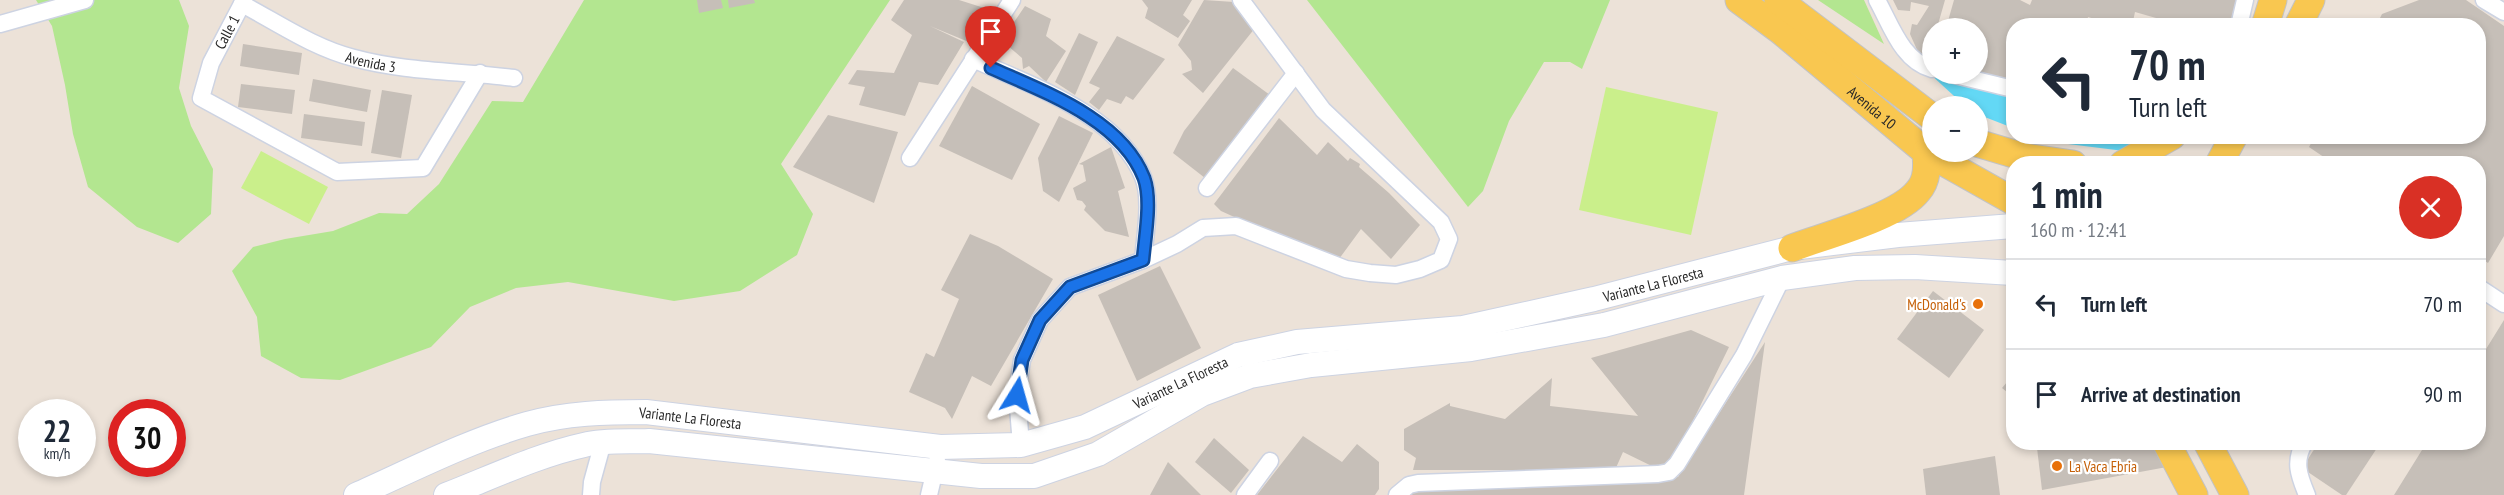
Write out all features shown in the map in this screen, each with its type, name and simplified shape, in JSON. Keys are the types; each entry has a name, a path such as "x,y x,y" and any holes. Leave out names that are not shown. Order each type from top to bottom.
{"main road":[{"name":"Avenida 10","path":"1739,0 1781,31 1922,149"},
{"name":"Avenida 10","path":"1779,0 1922,109"},
{"path":"2267,18 2273,0"},
{"path":"2302,18 2311,0"},
{"path":"2137,156 2158,144"},
{"path":"1988,146 2021,156"},
{"path":"1792,248 1905,204 1920,190 1928,170 1927,162"},
{"name":"Avenida 10","path":"1944,162 2006,197"},
{"name":"Variante La Floresta","path":"356,495 485,437 528,424 573,415 607,412 646,412 940,447 1021,445 1086,427 1238,355 1297,342 1463,328 1594,299 1792,248 1898,235 2006,227"},
{"name":"Variante La Floresta","path":"446,495 533,462 584,445 603,442 649,441 932,484 981,476 1034,476 1098,454 1202,394 1250,376 1311,365 1471,349 1604,325 1782,278 1854,268 1915,267 2006,273"},
{"path":"2170,450 2194,495"},
{"path":"2211,450 2235,495"}],"street":[{"path":"0,24 85,0"},
{"path":"910,158 1012,0"},
{"path":"1021,445 1017,395 1020,372 1022,360 1040,320 1070,287 1143,260 1177,244 1203,228 1236,226 1346,269 1370,273 1396,275 1420,269 1441,260 1449,239 1442,222 1323,110 1241,0"},
{"path":"1877,0 1903,48 1912,59 1922,65"},
{"path":"2241,18 2245,0"},
{"path":"2484,0 2504,12"},
{"name":"Calle 1","path":"243,2 211,63 201,98 336,172 423,168 480,73"},
{"name":"Avenida 3","path":"243,2 321,46 353,58 395,66 514,78"},
{"path":"973,59 1065,101 1104,126 1127,150 1144,178 1147,211 1143,260"},
{"path":"1207,188 1296,73"},
{"path":"1988,83 2006,87"},
{"path":"1397,495 1409,485 1418,483 1669,472 1677,464 1744,355 1782,278"},
{"path":"2486,292 2504,304"},
{"path":"591,495 592,482 603,442"},
{"path":"932,484 940,447"},
{"path":"2302,450 2297,461 2299,476 2307,495"},
{"path":"1245,495 1270,461"}],"green space":[{"path":"36,0 179,0 189,26 179,88 191,126 213,169 211,214 178,243 137,227 88,187 73,134 52,26"},
{"path":"584,0 890,0 781,164 813,214 797,255 740,291 674,301 568,282 516,288 470,307 431,347 340,380 301,378 261,356 257,317 232,271 253,247 333,231 379,213 407,214 439,184 492,101 523,102"},
{"path":"1307,0 1610,0 1582,69 1570,62 1544,62 1509,121 1483,191 1468,207"},
{"path":"1818,0 1864,0 1884,44"},
{"path":"1606,87 1718,112 1691,235 1579,210"},
{"path":"261,151 328,187 309,224 241,188"}],"water":[{"path":"1941,84 1970,84 2006,93 2006,125 1988,118 1988,96 1954,96"},
{"path":"2068,144 2131,144 2124,151"}],"building":[{"path":"697,0 721,0 723,8 699,13"},
{"path":"728,0 754,0 755,3 729,8"},
{"path":"904,0 959,0 997,12 976,45 930,26 964,42 938,85 919,82 905,116 859,105 865,87 848,84 857,70 894,73 912,35 891,20"},
{"path":"1142,0 1192,0 1183,15 1190,21 1178,38 1145,18 1148,8"},
{"path":"1204,0 1234,2 1255,28 1203,93 1182,74 1192,70 1191,61 1178,45"},
{"path":"1893,0 1945,0 1940,18 1922,18 1922,61 1910,34 1912,24 1917,25 1929,6 1911,2 1910,11 1898,10"},
{"path":"1954,0 2020,0 2030,5 2032,0 2241,0 2237,18 2156,18 2135,12 2134,18 2006,18 2006,81 1988,77 1988,18 1949,18"},
{"path":"2419,0 2466,0 2504,26 2504,236 2488,263 2486,262 2486,156 2322,156 2309,147 2311,144 2486,144 2486,18 2380,18 2382,14"},
{"path":"1025,6 1051,19 1046,36 1066,51 1046,82 1029,66 1023,69 1022,58 1008,46 1008,31"},
{"path":"1079,33 1098,42 1075,95 1055,82"},
{"path":"1117,36 1165,59 1133,100 1126,96 1121,104 1107,99 1099,110 1089,102 1100,88 1089,83"},
{"path":"243,44 302,53 299,75 240,66"},
{"path":"1233,68 1270,95 1205,178 1173,153 1184,131"},
{"path":"313,79 371,90 367,112 309,101"},
{"path":"241,84 295,90 292,114 238,107"},
{"path":"972,86 1040,124 1012,180 939,146"},
{"path":"382,90 412,95 401,158 371,153"},
{"path":"304,114 365,122 362,146 301,138"},
{"path":"828,115 898,132 874,203 793,167"},
{"path":"1059,116 1093,133 1059,202 1043,191 1038,158"},
{"path":"1279,118 1317,155 1328,142 1348,161 1350,158 1360,164 1359,167 1389,193 1420,225 1391,259 1361,229 1339,259 1263,230 1221,211 1214,204"},
{"path":"1111,147 1125,188 1118,191 1129,237 1105,231 1084,210 1086,206 1082,201 1077,200 1073,188 1086,181 1083,165 1079,164"},
{"path":"970,234 998,246 1053,279 991,386 972,376 952,419 945,408 909,392 926,353 934,357 959,299 941,290"},
{"path":"1160,266 1201,348 1137,381 1098,295"},
{"path":"1933,291 1984,330 1949,378 1897,339"},
{"path":"2504,320 2504,495 2394,495 2422,450 2486,450 2486,349"},
{"path":"1691,330 1729,347 1685,437 1662,471 1623,452 1615,470 1413,470 1416,458 1404,450 1404,429 1450,403 1450,406 1505,419 1552,378 1550,406 1638,416 1591,358"},
{"path":"1765,342 1744,495 1410,495 1413,492 1678,477"},
{"path":"1303,436 1342,462 1357,444 1379,462 1379,489 1375,495 1257,495"},
{"path":"1214,438 1249,470 1231,493 1195,462"},
{"path":"2037,450 2157,450 2167,467 2042,490"},
{"path":"2314,450 2376,450 2346,495 2342,495 2302,468"},
{"path":"1995,456 2000,495 1926,495 1923,469"},
{"path":"1168,462 1201,495 1150,495"}],"place":[{"name":"McDonald's","path":"1978,304"},
{"name":"La Vaca Ebria","path":"2057,466"}],"route":[{"path":"991,68 1065,101 1104,126 1127,150 1144,178 1147,211 1143,260 1070,287 1040,320 1022,360 1017,395"}]}
